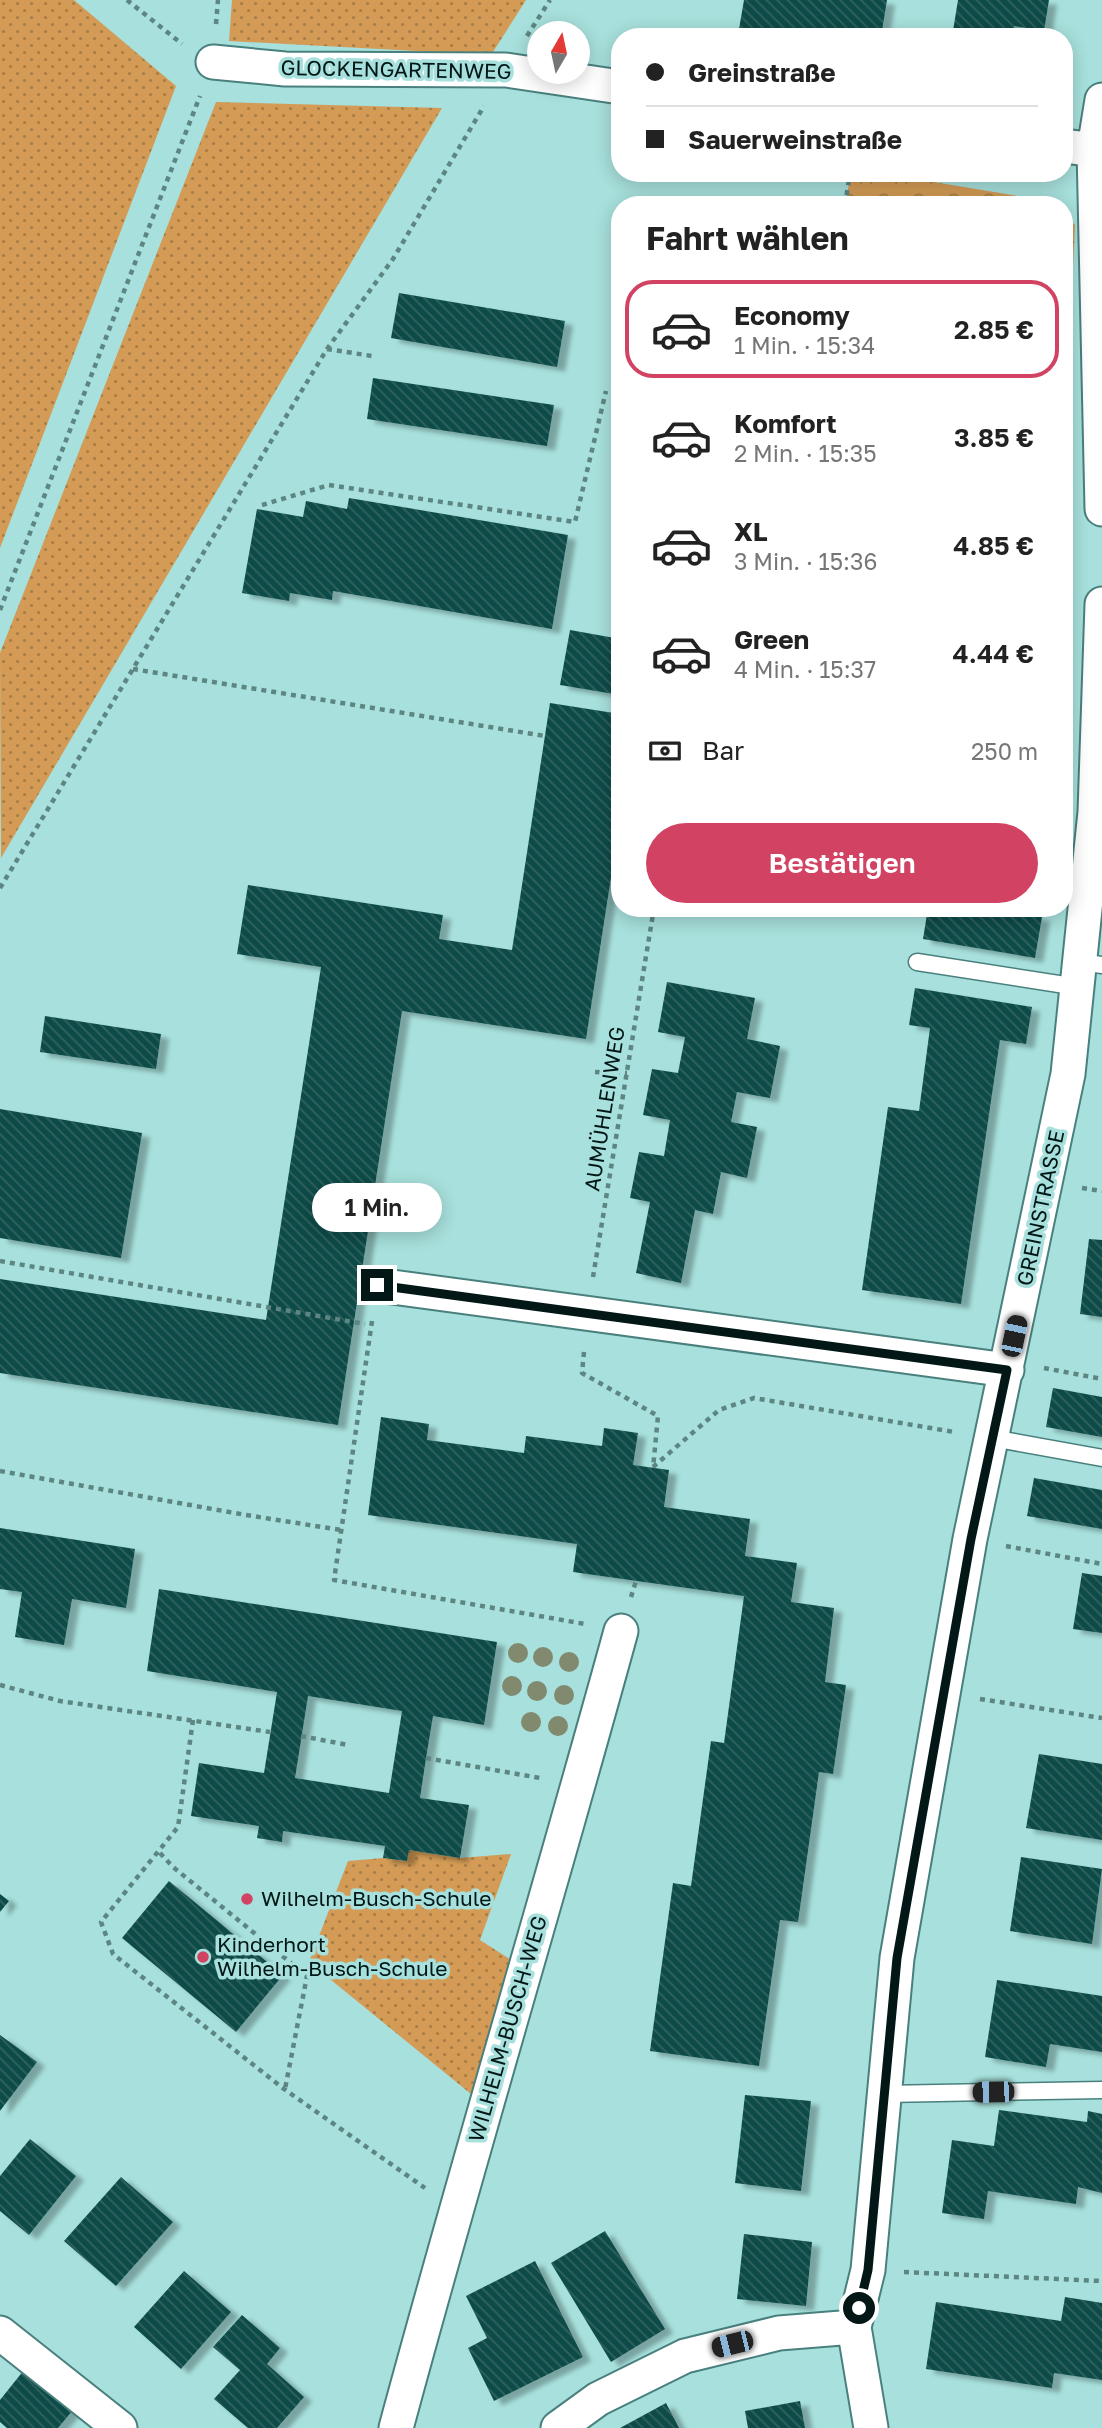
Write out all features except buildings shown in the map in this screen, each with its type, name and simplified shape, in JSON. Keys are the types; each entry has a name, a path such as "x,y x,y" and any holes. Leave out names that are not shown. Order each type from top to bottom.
{"street":[{"name":"GLOCKENGARTENWEG","path":"213,62 285,69 506,70 611,86"},
{"path":"1102,100 1087,149 1102,509"},
{"name":"GREINSTRASSE","path":"871,2428 854,2327 868,2270 897,1958 971,1539 1087,971 1102,604"},
{"path":"377,1285 587,1315 1008,1366"},
{"name":"WILHELM-BUSCH-WEG","path":"396,2428 454,2210 579,1785 621,1631"},
{"path":"558,2428 598,2399 685,2356 779,2333 854,2327"},
{"path":"0,2333 120,2428"}],"lane":[{"path":"917,962 1087,971"},
{"path":"992,1438 1102,1458"},
{"path":"884,2094 1102,2091"}],"path":[{"path":"0,610 213,62 178,42 127,0"},
{"path":"0,888 327,349 393,259 550,0"},
{"path":"327,349 372,356"},
{"path":"262,505 329,485 575,522 606,391"},
{"path":"133,668 545,736"},
{"name":"AUMÜHLENWEG","path":"653,917 587,1315 582,1373 658,1416 653,1468 719,1410 754,1398 992,1438"},
{"path":"595,1072 627,1073"},
{"path":"0,1261 371,1325"},
{"path":"377,1285 334,1580 621,1631"},
{"path":"1008,1366 1102,1379"},
{"path":"0,1471 341,1530"},
{"path":"971,1539 1102,1564"},
{"path":"0,1685 61,1701 270,1732"},
{"path":"945,1693 1102,1718"},
{"path":"193,1720 178,1827 160,1853 102,1922 113,1954 285,2089 454,2210"},
{"path":"301,1736 348,1745"},
{"path":"426,1758 579,1785"},
{"path":"160,1853 173,1867 307,1976 285,2089"},
{"path":"868,2270 1102,2281"}],"green space":[{"path":"0,0 74,0 176,86 0,548"},
{"path":"232,0 526,0 491,55 229,41"},
{"path":"216,102 442,108 1,858 0,653"},
{"path":"849,182 934,182 1018,196 847,196"},
{"path":"1073,223 1075,225 1073,266"},
{"path":"409,1850 460,1858 511,1854 480,1940 511,1960 471,2094 309,1962 348,1861 383,1858 406,1861"}],"place":[{"name":"Wilhelm-Busch-Schule","path":"247,1899"},
{"name":"Kinderhort Wilhelm-Busch-Schule","path":"203,1957"}],"route":[{"path":"377,1285 1007,1370 971,1539 897,1958 868,2270 859,2308"}]}
